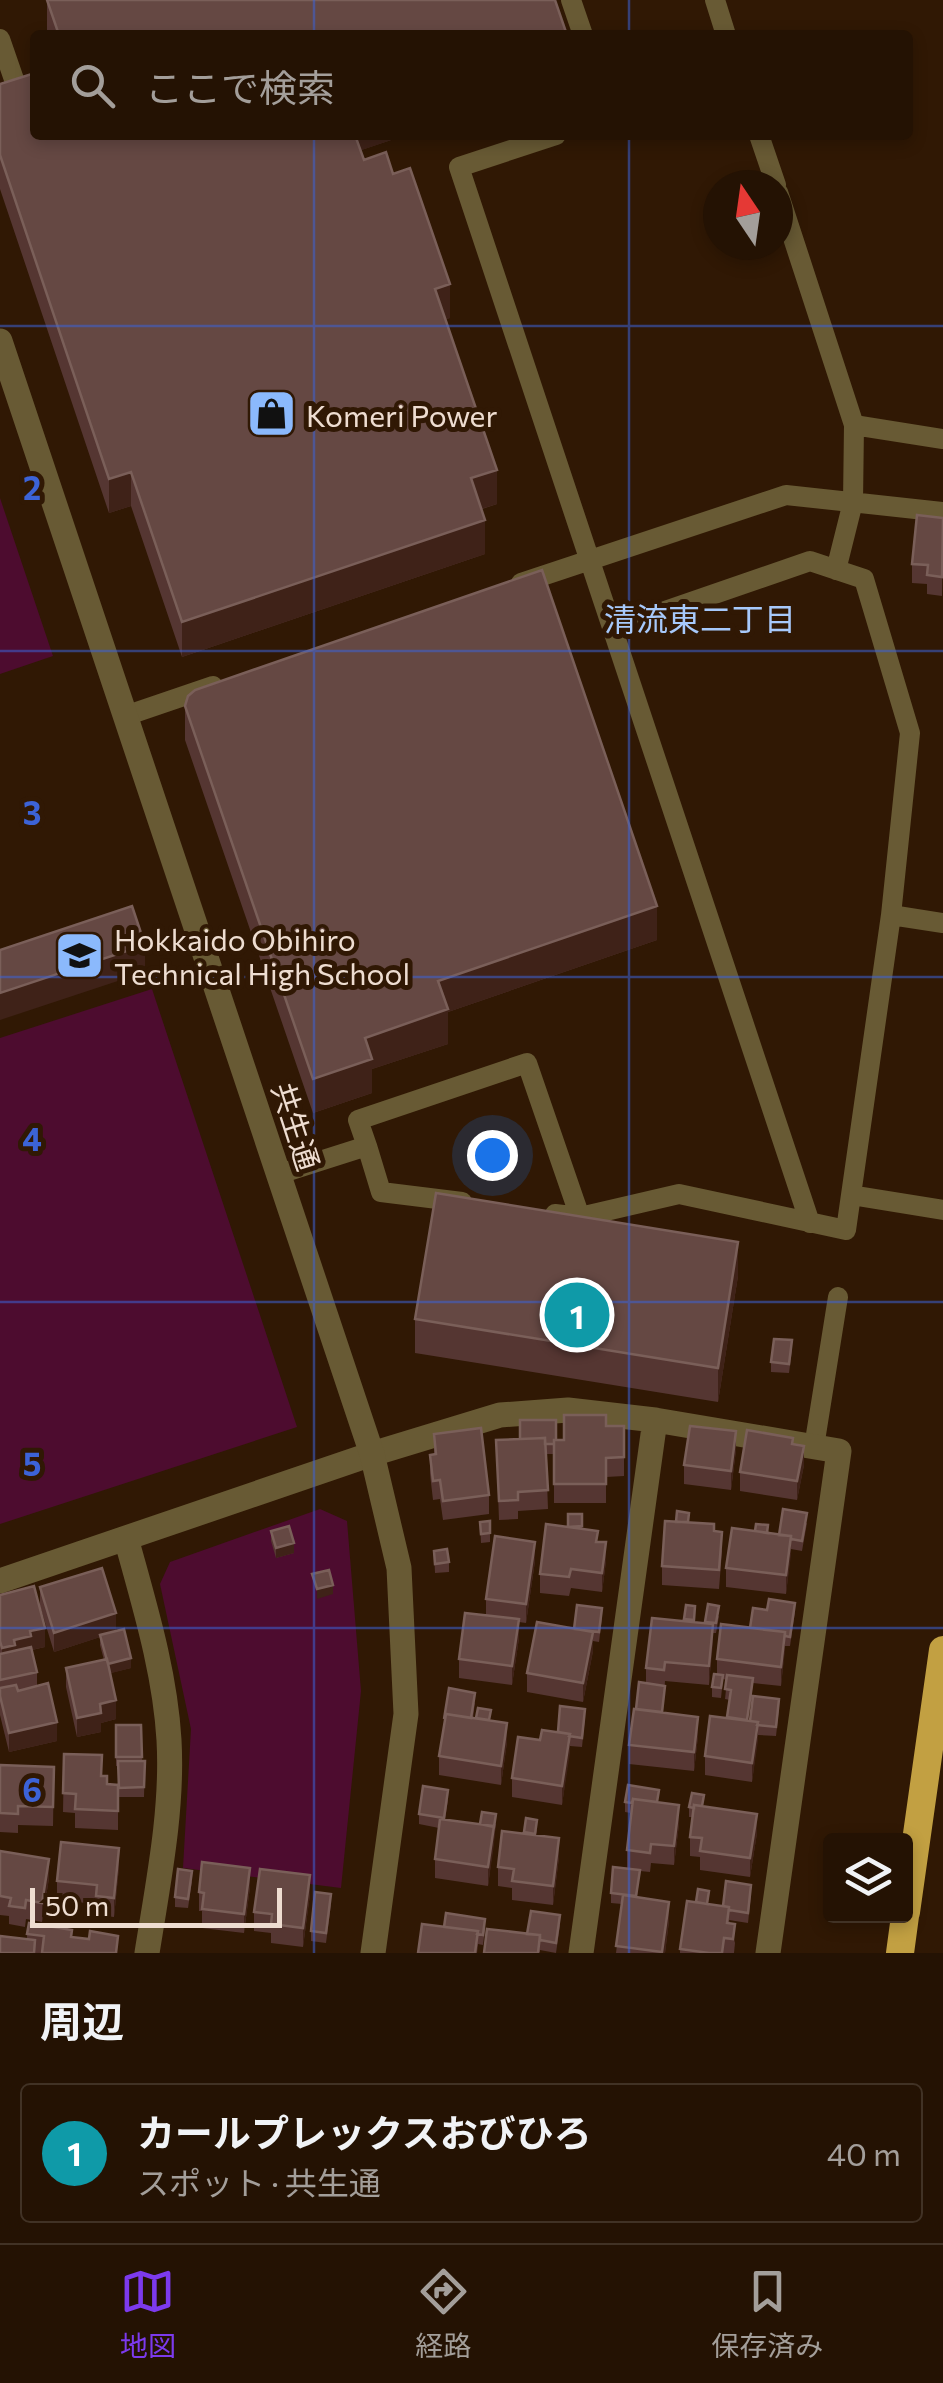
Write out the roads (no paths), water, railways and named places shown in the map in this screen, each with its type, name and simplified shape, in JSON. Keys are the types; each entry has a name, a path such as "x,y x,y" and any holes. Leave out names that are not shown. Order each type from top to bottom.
{"highway":[{"path":"913,1858 943,1650"},
{"path":"900,1953 904,1923"}],"street":[{"name":"共生通","path":"0,341 372,1454 399,1568 406,1714 373,1953"},
{"path":"0,1581 372,1454 500,1415 568,1410 655,1420 839,1451 768,1953"},
{"path":"581,1953 655,1420"},
{"path":"126,1538 157,1651 169,1741 164,1842 147,1953"}],"lane":[{"path":"571,0 581,30"},
{"path":"715,0 724,30"},
{"path":"0,39 18,92"},
{"path":"541,140 459,167 810,1223"},
{"path":"761,140 771,170"},
{"path":"793,238 854,426 854,502 836,570"},
{"path":"854,426 943,440"},
{"path":"497,591 786,495 943,512"},
{"path":"526,1210 580,1217 679,1194 846,1230 891,915 910,733 864,579 810,560 612,628"},
{"path":"125,716 237,678"},
{"path":"891,915 943,924"},
{"path":"490,1206 381,1192 358,1120 527,1063 580,1217"},
{"path":"278,1174 367,1146"},
{"path":"851,1195 943,1210"},
{"path":"814,1447 838,1297"}],"place":[{"name":"Komeri Power","path":"271,414"},
{"name":"Hokkaido Obihiro Technical High School","path":"79,955"},
{"name":"カールプレックスおびひろ","path":"577,1315"}],"district":[{"name":"清流東二丁目","path":"700,618"}]}
